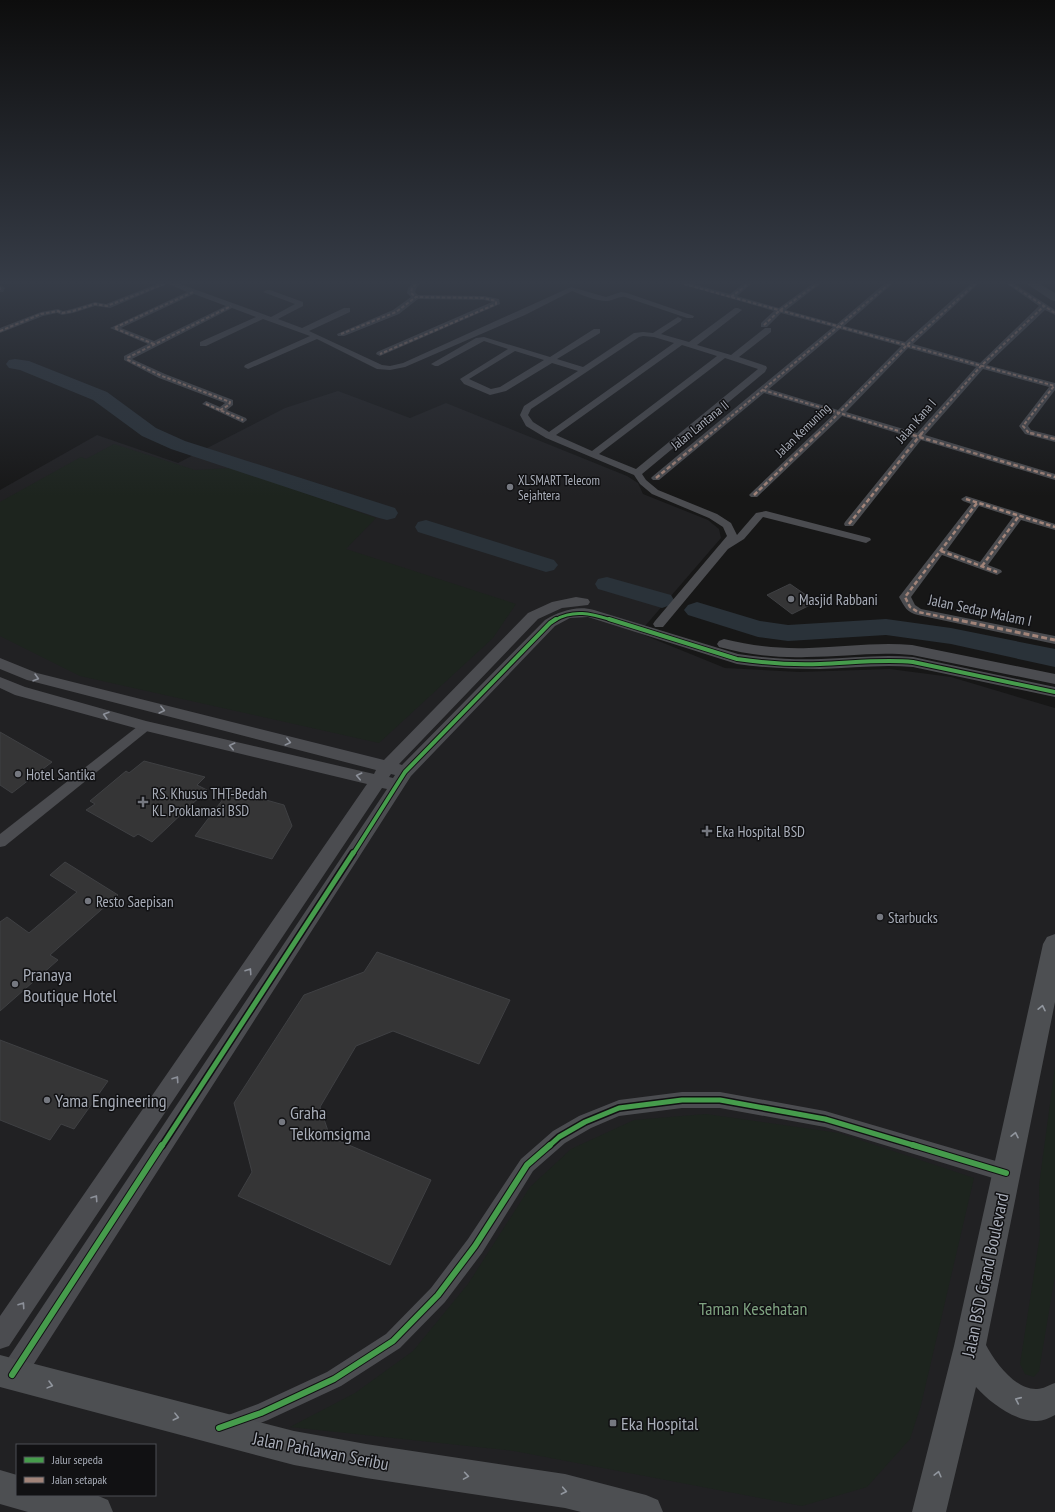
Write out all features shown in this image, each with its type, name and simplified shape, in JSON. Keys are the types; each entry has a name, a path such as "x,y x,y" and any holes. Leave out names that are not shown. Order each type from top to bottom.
{"main road":[{"name":"Jalan BSD Grand Boulevard","path":"929,1512 970,1346 1055,944"},
{"path":"970,1346 983,1372 1009,1396 1034,1405 1048,1403 1055,1399"},
{"name":"Jalan Pahlawan Seribu","path":"6,1373 294,1448 366,1461 565,1490 646,1512"},
{"path":"0,1487 16,1492"},
{"path":"32,1496 96,1512"}],"street":[{"path":"134,355 127,358 128,360 162,376 230,402 229,405 220,410"},
{"path":"248,367 276,355"},
{"path":"354,355 376,366 390,368 405,365 428,355"},
{"path":"435,364 452,355"},
{"path":"504,355 464,379 467,382 490,392 497,391 503,389 558,355"},
{"path":"536,355 584,370"},
{"path":"607,355 527,408 524,415 530,424 549,436 637,473 643,482 655,492 713,516 727,525 732,536 724,549 660,624"},
{"path":"549,436 663,355"},
{"path":"592,454 722,355"},
{"path":"637,473 762,372 762,368 755,364 725,355"},
{"name":"Jalan Lantana II","path":"656,478 806,355"},
{"name":"Jalan Kemuning","path":"754,495 840,413 898,355"},
{"path":"939,355 1055,386 1023,426 1028,432 1055,440"},
{"name":"Jalan Kana I","path":"849,524 918,436 994,355"},
{"path":"764,390 1055,477"},
{"path":"206,404 243,420"},
{"path":"966,499 1055,527"},
{"name":"Jalan Sedap Malam I","path":"977,503 905,597 910,607 918,612 1055,640"},
{"path":"724,549 740,537 760,515 766,514 866,540"},
{"path":"982,566 1019,516"},
{"path":"941,551 997,572"},
{"path":"0,1337 383,774 533,616 545,609 565,602 580,601 594,603 660,624 685,637 737,659 758,662 820,664 891,660 913,662 1055,692"},
{"path":"6,1373 232,1038 401,779 550,623 568,612 589,613 685,637 734,647 774,652 872,648 912,650 1055,679"},
{"path":"0,664 32,677 401,779"},
{"path":"0,682 20,691 146,726 383,774"},
{"path":"0,842 146,726"},
{"path":"210,1029 232,1038"},
{"path":"219,1428 261,1413 334,1379 393,1341 438,1295 475,1246 527,1165 559,1137 585,1122 620,1108 682,1100 720,1100 825,1119 1006,1173"}],"shaded area":[{"path":"338,391 410,418 446,403 627,476 638,483 643,494 708,520 719,529 721,538 639,633 725,668 799,672 890,669 951,677 1055,708 1055,1512 0,1512 0,490 97,435 178,463 285,408"}],"green space":[{"path":"114,444 195,470 233,468 376,518 346,549 516,604 493,638 379,743 80,676 0,636 0,502 81,457 86,459"},
{"path":"1055,1067 1055,1275 1039,1371 1034,1377 1025,1374 1020,1364 1040,1235 1039,1185"},
{"name":"Taman Kesehatan","path":"706,1114 839,1133 974,1178 921,1405 910,1439 867,1487 802,1506 514,1451 290,1427 355,1393 413,1351 468,1284 530,1187 571,1149 634,1120"}],"building":[{"name":"Masjid Rabbani","path":"790,584 816,602 792,614 767,595"},
{"name":"Hotel Santika","path":"0,732 52,762 12,793 0,785"},
{"name":"RS. Khusus THT-Bedah KL Proklamasi BSD","path":"144,761 205,777 197,785 207,790 152,842 138,834 134,837 86,810 95,804 90,801 126,771 129,773"},
{"path":"230,790 284,805 292,826 272,859 195,836"},
{"path":"65,862 118,895 50,955 58,960 0,1011 0,922 7,917 29,933 77,892 50,875"},
{"name":"Graha Telkomsigma","path":"377,952 510,1000 479,1064 393,1031 356,1046 320,1107 330,1137 431,1180 390,1265 238,1196 252,1172 234,1103 304,995 364,972"},
{"name":"Yama Engineering","path":"0,1040 108,1081 74,1129 61,1124 50,1140 0,1120"}],"waterway":[{"path":"15,364 23,365 100,396 149,432 178,445 387,513"},
{"path":"426,527 546,565"},
{"path":"607,584 662,600"},
{"path":"697,610 758,629 788,633 886,627 951,636 1055,658"}],"marked path":[{"path":"134,355 127,358 128,360 162,376 230,402 229,405 220,410"},
{"path":"656,478 805,355"},
{"path":"754,495 840,413 898,355"},
{"path":"941,355 1055,386"},
{"path":"849,524 919,436 993,355"},
{"path":"1054,386 1023,426 1028,432 1055,439"},
{"path":"763,390 1055,477"},
{"path":"206,404 243,420"},
{"path":"966,499 1055,527"},
{"path":"977,503 905,597 910,607 918,612 1055,640"},
{"path":"982,566 1019,516"},
{"path":"941,551 997,572"}],"cycle path":[{"path":"12,1375 405,772 550,623 568,614 589,613 737,659 758,662 820,664 891,660 913,662 1055,692"},
{"path":"219,1428 261,1413 334,1379 393,1341 438,1295 475,1246 527,1165 559,1137 585,1122 619,1108 682,1100 720,1100 825,1119 1006,1173"}],"place":[{"name":"XLSMART Telecom Sejahtera","path":"510,487"},
{"name":"Masjid Rabbani","path":"791,599"},
{"name":"Hotel Santika","path":"18,774"},
{"name":"RS. Khusus THT-Bedah KL Proklamasi BSD","path":"143,802"},
{"name":"Eka Hospital BSD","path":"707,831"},
{"name":"Resto Saepisan","path":"88,901"},
{"name":"Starbucks","path":"880,917"},
{"name":"Pranaya Boutique Hotel","path":"15,984"},
{"name":"Yama Engineering","path":"47,1100"},
{"name":"Graha Telkomsigma","path":"282,1122"},
{"name":"Eka Hospital","path":"613,1423"}]}
